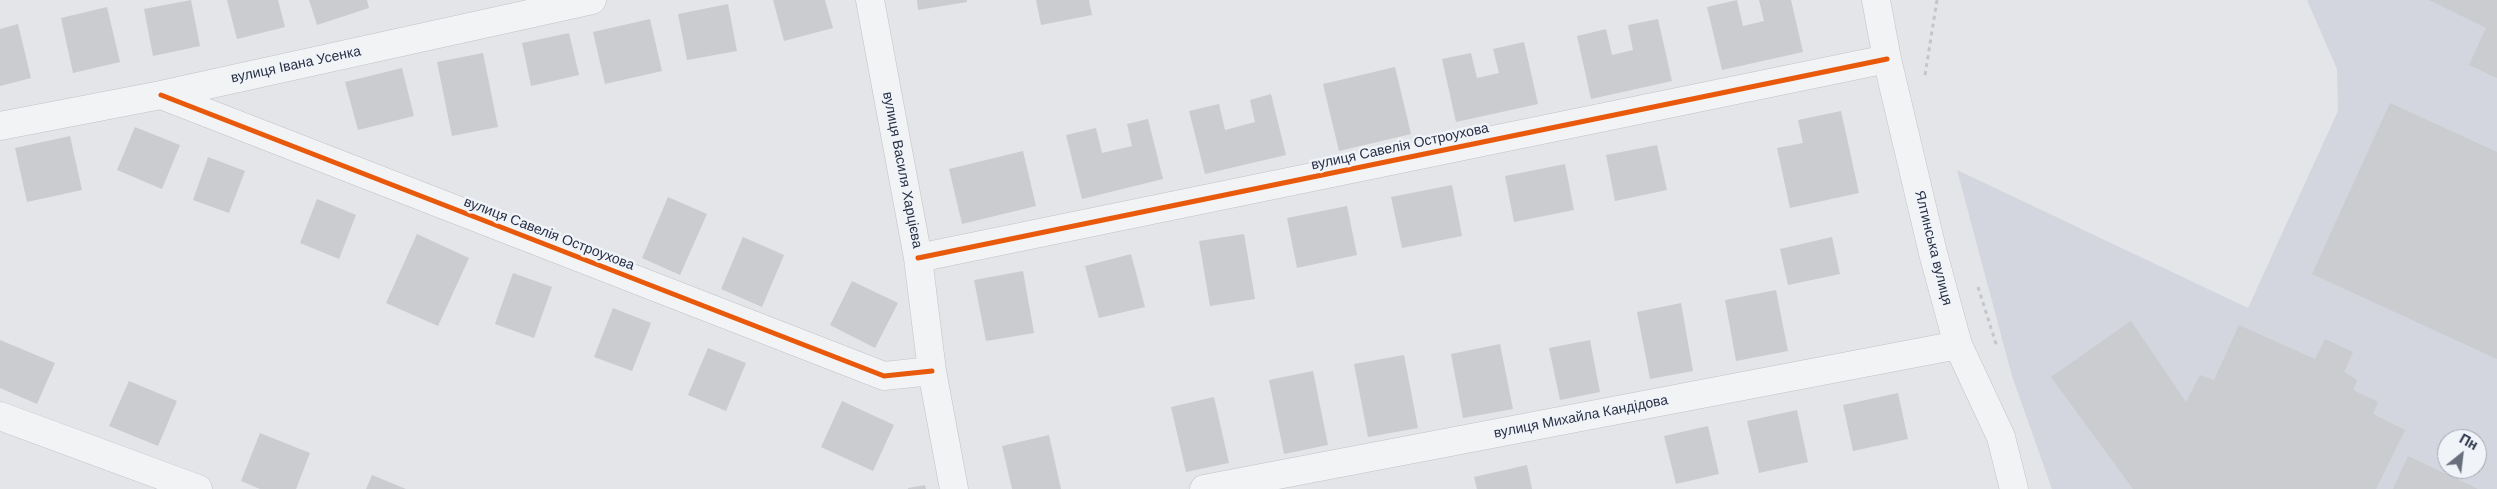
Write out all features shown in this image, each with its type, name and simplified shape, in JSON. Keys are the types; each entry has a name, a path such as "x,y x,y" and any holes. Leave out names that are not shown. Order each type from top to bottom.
{"street":[{"name":"вулиця Івана Усенка","path":"0,126 161,95 592,0"},
{"name":"вулиця Василя Харцієва","path":"870,0 918,258 932,371 954,489"},
{"name":"Ялтинська вулиця","path":"1876,0 1886,58 1933,254 1958,344 2001,437 2014,489"},
{"name":"вулиця Савелія Остроухова","path":"918,258 1886,58"},
{"name":"вулиця Савелія Остроухова","path":"161,95 884,376 932,371"},
{"name":"вулиця Михайла Кандідова","path":"1204,489 1958,344"},
{"path":"0,416 198,489"}],"path":[{"path":"1924,79 1937,0"},
{"path":"1975,278 1998,352"}],"shaded area":[{"path":"2307,0 2497,0 2497,489 2052,489 2012,376 1957,170 2248,308 2338,111 2337,69"}],"building":[{"path":"191,0 200,46 153,56 144,9"},
{"path":"227,0 278,0 285,27 237,39"},
{"path":"309,0 367,0 369,8 317,25"},
{"path":"773,0 825,0 833,28 784,41"},
{"path":"917,0 967,0 967,2 918,10"},
{"path":"1036,0 1089,0 1092,15 1041,25"},
{"path":"1737,0 1743,26 1764,21 1759,0 1791,0 1803,52 1722,70 1707,7"},
{"path":"2429,0 2497,0 2497,78 2469,65 2486,28"},
{"path":"728,4 737,51 687,60 678,14"},
{"path":"107,7 120,62 73,73 61,18"},
{"path":"650,19 662,71 605,84 593,32"},
{"path":"1658,19 1672,81 1591,99 1577,36 1606,29 1612,55 1633,50 1628,25"},
{"path":"18,24 31,78 0,86 0,29"},
{"path":"569,33 579,75 531,86 522,43"},
{"path":"1524,42 1538,104 1456,122 1442,59 1471,53 1477,78 1499,73 1493,49"},
{"path":"483,53 498,127 452,136 437,62"},
{"path":"1395,67 1411,134 1339,151 1323,84"},
{"path":"402,68 414,116 358,130 345,82"},
{"path":"1271,94 1286,155 1205,174 1189,111 1219,104 1225,130 1255,122 1250,100"},
{"path":"2390,103 2497,152 2497,359 2312,274"},
{"path":"1841,111 1859,193 1790,208 1777,148 1803,143 1798,120"},
{"path":"1148,119 1163,179 1082,199 1066,135 1096,128 1102,153 1132,146 1127,124"},
{"path":"135,127 180,145 162,189 117,170"},
{"path":"70,136 82,190 27,202 15,148"},
{"path":"1657,145 1667,190 1615,201 1606,155"},
{"path":"1023,151 1036,206 962,224 949,169"},
{"path":"208,157 245,171 229,213 193,200"},
{"path":"1565,164 1574,210 1514,222 1505,176"},
{"path":"1452,185 1462,236 1402,248 1391,197"},
{"path":"668,197 707,214 680,275 642,258"},
{"path":"317,199 356,215 339,259 300,243"},
{"path":"1347,206 1357,255 1297,268 1287,218"},
{"path":"417,234 469,258 438,326 386,303"},
{"path":"1244,234 1255,299 1210,306 1199,241"},
{"path":"743,237 784,255 762,307 721,289"},
{"path":"1832,237 1840,274 1788,285 1780,249"},
{"path":"1131,254 1145,307 1099,318 1085,266"},
{"path":"1023,271 1034,333 986,341 974,280"},
{"path":"513,273 552,287 534,338 495,324"},
{"path":"852,281 898,303 875,348 830,325"},
{"path":"1776,290 1788,351 1736,361 1725,300"},
{"path":"1681,303 1693,371 1650,379 1637,312"},
{"path":"613,308 651,323 632,371 594,357"},
{"path":"2131,321 2186,402 2200,375 2214,380 2239,325 2315,359 2325,339 2353,352 2344,372 2357,380 2353,390 2378,402 2373,414 2405,430 2376,489 2133,489 2051,377"},
{"path":"0,340 55,363 37,404 0,388"},
{"path":"1590,340 1600,392 1560,400 1549,348"},
{"path":"1500,344 1513,409 1463,418 1451,354"},
{"path":"708,348 746,363 726,411 688,395"},
{"path":"1404,355 1418,428 1368,437 1354,364"},
{"path":"1313,371 1328,445 1284,454 1269,380"},
{"path":"129,381 177,401 158,446 109,426"},
{"path":"1898,393 1908,439 1853,451 1843,405"},
{"path":"1214,397 1229,463 1186,472 1171,407"},
{"path":"842,401 894,425 873,471 821,447"},
{"path":"1797,410 1808,462 1759,473 1747,421"},
{"path":"1708,426 1719,474 1676,484 1664,436"},
{"path":"260,433 310,453 296,489 260,489 241,481"},
{"path":"1049,435 1061,489 1012,489 1002,446"},
{"path":"2408,456 2437,470 2437,479 2457,479 2478,489 2393,489"},
{"path":"1527,465 1532,489 1477,489 1474,477"},
{"path":"372,475 406,489 366,489"},
{"path":"925,485 926,489 908,489 908,488"}],"cycle path":[{"path":"918,258 1887,59"},
{"path":"161,95 884,376 932,371"}]}
